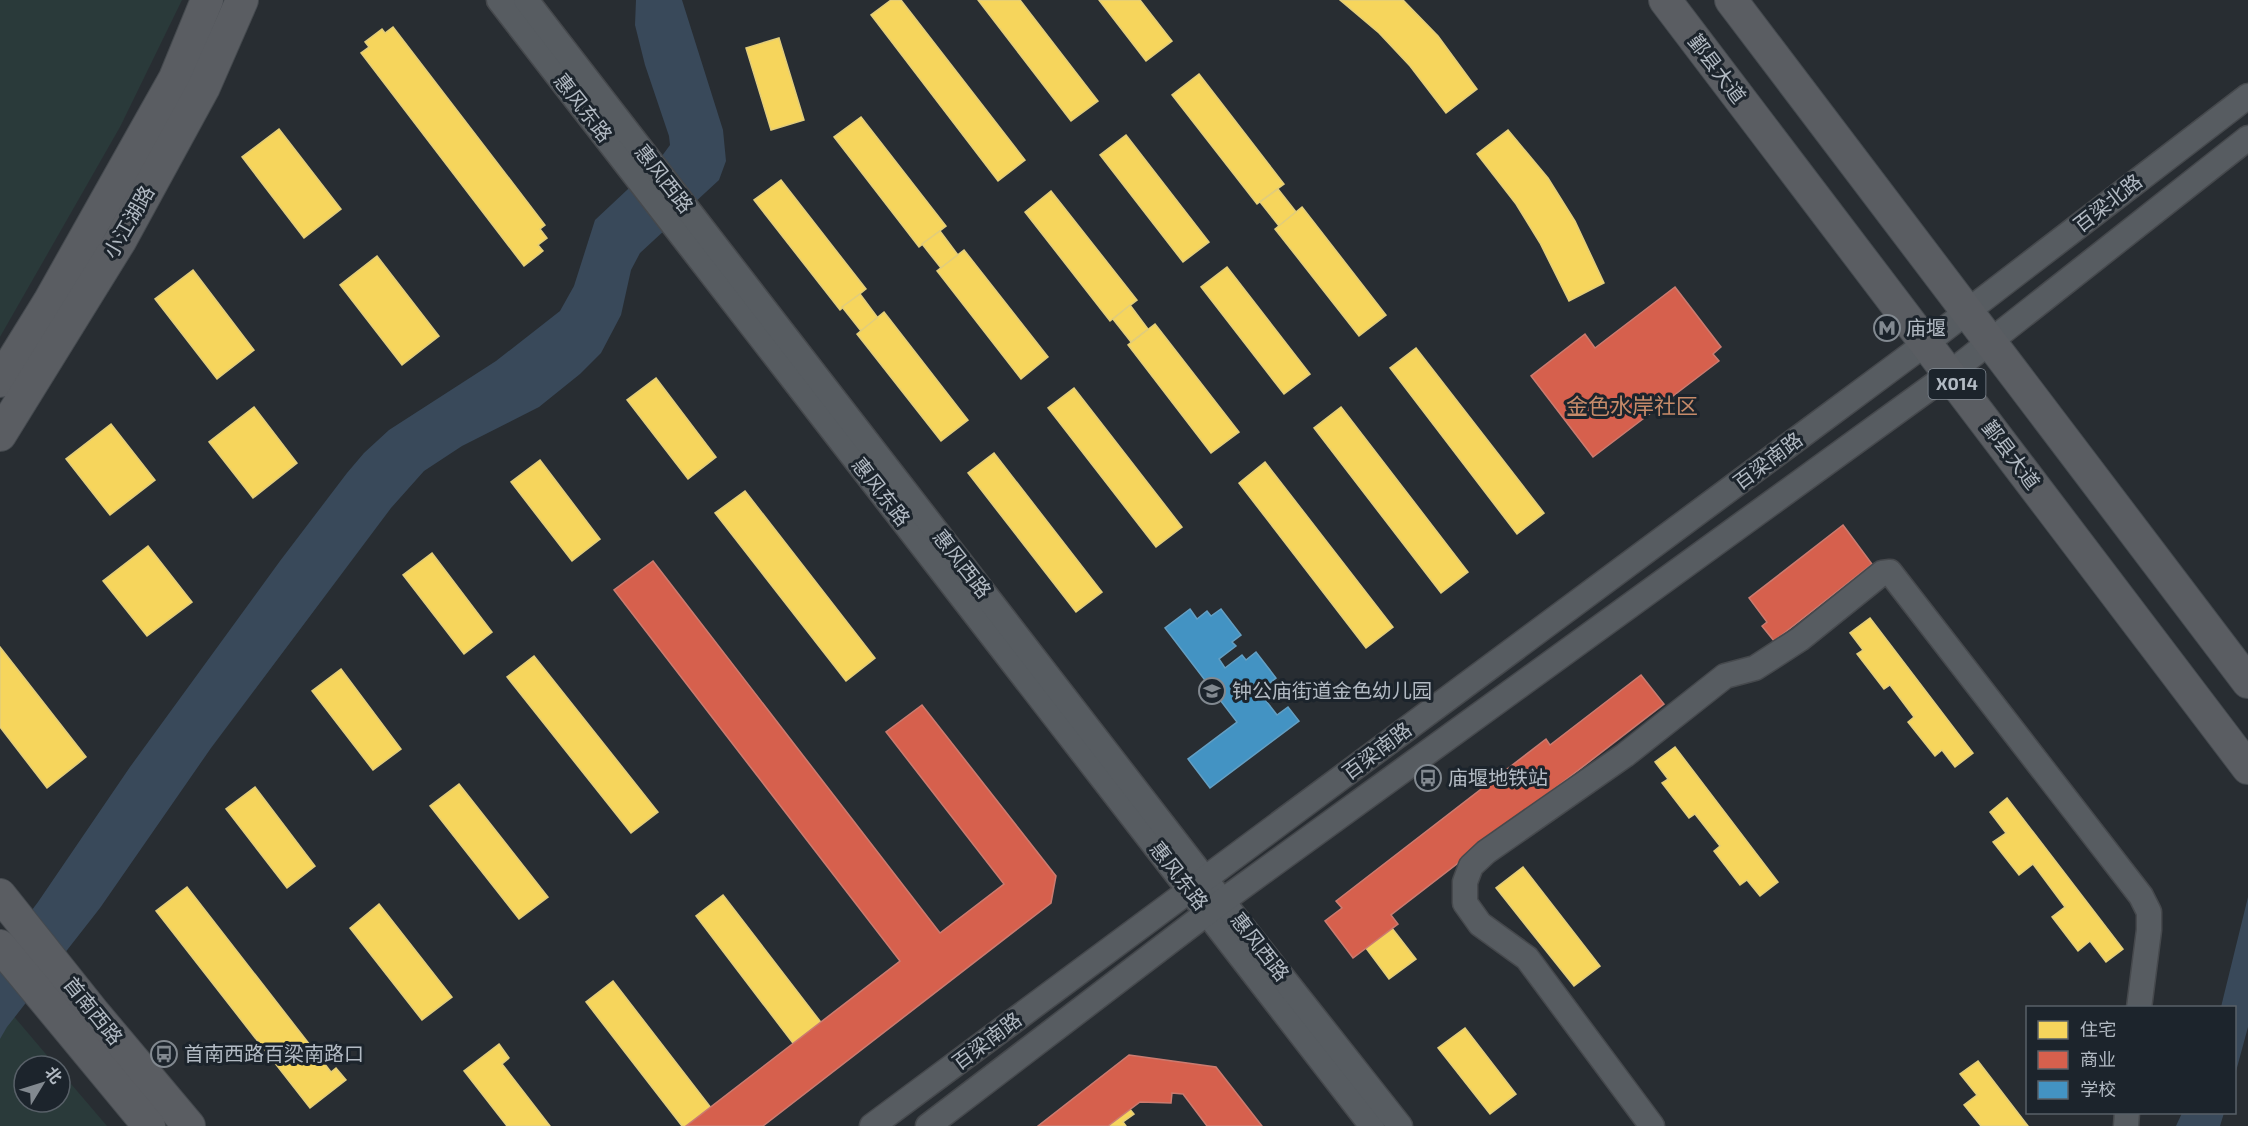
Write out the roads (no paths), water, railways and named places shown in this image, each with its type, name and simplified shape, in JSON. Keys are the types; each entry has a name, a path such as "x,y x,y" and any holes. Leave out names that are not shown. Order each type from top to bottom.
{"main road":[{"name":"小江湖路","path":"0,381 50,302 175,78 207,0"},
{"name":"小江湖路","path":"0,435 120,241 204,87 242,0"},
{"name":"鄞县大道","path":"1665,0 2248,768"},
{"path":"1731,0 1991,342"},
{"name":"X014","path":"1991,342 2248,682"},
{"name":"首南西路","path":"0,895 94,1013 189,1126"},
{"name":"首南西路","path":"0,946 149,1126"}],"street":[{"name":"惠风东路","path":"499,0 1216,906 1372,1126"},
{"name":"惠风西路","path":"526,0 1197,884"},
{"name":"百梁北路","path":"1968,311 2248,96"},
{"name":"百梁北路","path":"1991,342 2248,138"},
{"name":"百梁南路","path":"872,1126 1968,311"},
{"name":"百梁南路","path":"928,1126 1216,906 1991,342"},
{"path":"1652,1126 1527,958 1480,924 1465,903 1465,882 1471,866 1486,852 1625,755 1725,676 1755,668 1800,639 1882,573 1890,572 2141,896 2149,912 2149,921 2139,1006"},
{"name":"惠风西路","path":"1216,906 1400,1126"}],"water":[{"path":"636,0 682,0 723,130 726,161 719,180 640,253 631,270 621,315 601,353 580,374 539,407 462,446 424,471 391,508 211,748 100,908 0,1039 0,952 38,902 130,767 280,561 347,473 364,453 389,430 496,361 560,311 574,286 595,220 659,160 670,145 635,25"},
{"path":"2248,897 2248,1027 2236,1071 2236,1006 2221,1006"},
{"path":"2181,1114 2224,1114 2220,1126 2176,1126"}],"place":[{"name":"庙堰","path":"1887,328"},
{"name":"钟公庙街道金色幼儿园","path":"1212,691"},
{"name":"庙堰地铁站","path":"1428,778"},
{"name":"首南西路百梁南路口","path":"164,1054"}],"district":[{"name":"金色水岸社区","path":"1632,406"}]}
